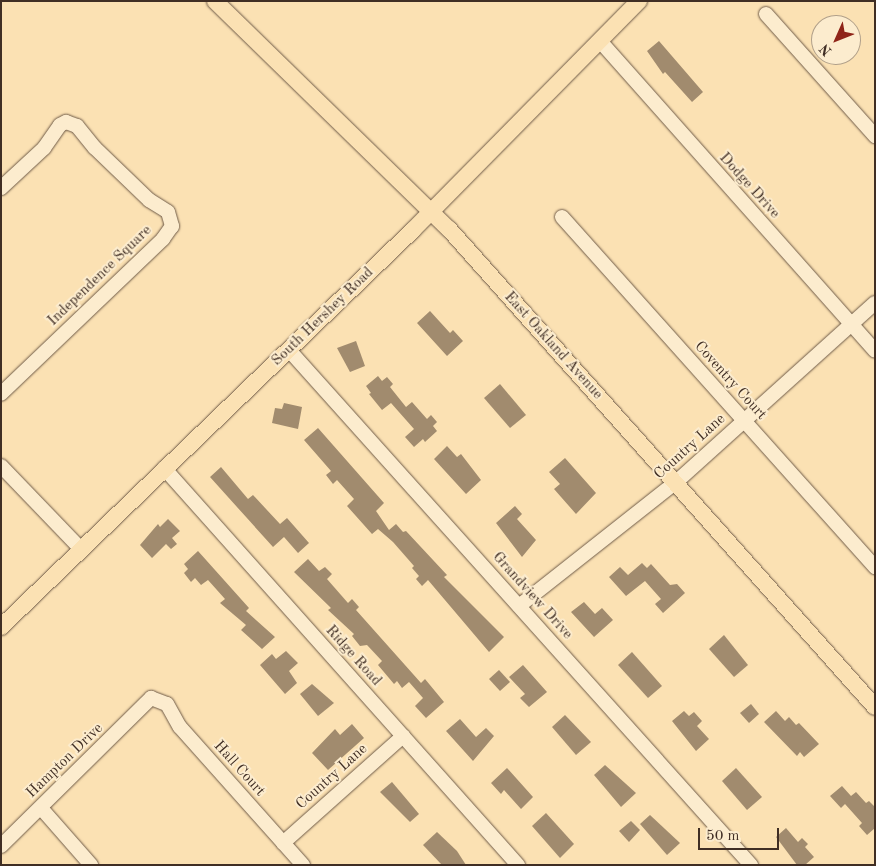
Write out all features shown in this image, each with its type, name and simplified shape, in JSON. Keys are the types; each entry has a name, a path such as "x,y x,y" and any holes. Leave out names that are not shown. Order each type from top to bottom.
{"main road":[{"name":"East Oakland Avenue","path":"215,1 431,211 875,706"},
{"name":"South Hershey Road","path":"1,627 431,211 639,1"}],"street":[{"path":"766,14 875,136"},
{"name":"Dodge Drive","path":"600,41 875,351"},
{"name":"Independence Square","path":"1,188 44,148 60,125 66,122 77,126 95,148 142,193 168,212 172,226 163,239 1,394"},
{"name":"Coventry Court","path":"562,217 875,567"},
{"name":"Country Lane","path":"519,606 675,483 875,303"},
{"name":"Grandview Drive","path":"289,350 750,865"},
{"path":"1,466 81,549"},
{"name":"Ridge Road","path":"164,468 518,865"},
{"name":"Hampton Drive","path":"1,846 151,698"},
{"name":"Hall Court","path":"151,698 167,704 180,727 303,865"},
{"name":"Country Lane","path":"283,843 403,736"},
{"path":"41,808 91,865"}],"building":[{"path":"659,41 703,92 692,102 665,72 663,74 647,51"},
{"path":"430,311 450,333 453,330 463,341 447,356 417,323"},
{"path":"356,341 365,366 350,372 337,348"},
{"path":"378,376 382,381 387,377 393,384 390,387 406,407 412,402 427,419 431,415 437,422 433,426 437,431 425,442 423,439 414,447 405,437 414,429 391,403 382,410 369,394 371,393 366,386"},
{"path":"500,384 526,415 510,428 484,398"},
{"path":"284,403 302,407 298,429 272,423 275,408 282,409"},
{"path":"318,428 384,503 376,511 389,530 396,524 403,532 406,531 447,575 444,577 504,637 489,652 428,580 422,586 416,579 419,576 412,568 414,566 393,542 378,529 372,534 347,506 354,499 337,480 333,484 326,475 331,471 304,440"},
{"path":"447,446 457,457 461,454 481,480 466,494 434,459"},
{"path":"565,458 596,493 576,514 554,489 560,484 549,472"},
{"path":"221,467 248,499 253,495 280,524 287,518 309,543 298,553 284,537 273,547 210,477"},
{"path":"515,506 522,514 517,519 536,540 522,557 496,523"},
{"path":"168,519 180,531 172,538 177,544 171,549 166,544 152,558 140,545 158,524 160,527"},
{"path":"198,551 249,608 246,611 275,637 262,649 241,630 246,625 220,603 225,599 208,580 201,585 195,578 191,582 184,573 188,569 184,564"},
{"path":"308,559 319,571 325,567 332,574 327,579 348,603 352,599 359,607 356,610 421,683 425,679 444,702 426,718 415,706 423,698 409,682 402,688 397,681 394,684 378,665 382,661 367,645 360,646 352,636 354,634 328,610 331,608 294,572"},
{"path":"642,563 647,568 651,564 670,585 677,584 685,593 663,613 655,604 661,599 645,581 626,596 609,577 620,567 628,575"},
{"path":"584,602 595,614 602,608 613,620 594,637 571,612"},
{"path":"724,635 748,665 734,677 709,649"},
{"path":"286,651 298,663 289,671 297,683 285,694 260,665 272,654 276,659"},
{"path":"632,652 662,686 648,698 618,665"},
{"path":"523,665 547,692 529,707 520,698 525,694 509,677"},
{"path":"499,670 510,682 500,691 489,679"},
{"path":"312,684 334,703 318,716 300,694"},
{"path":"751,704 759,714 749,723 740,713"},
{"path":"684,711 689,716 694,712 702,721 697,726 709,739 696,751 672,721"},
{"path":"776,711 785,721 789,717 796,725 799,723 819,744 804,757 800,752 797,756 764,722"},
{"path":"565,715 591,742 576,755 552,727"},
{"path":"460,719 476,737 486,728 494,736 473,761 446,731"},
{"path":"352,724 364,738 328,770 312,753 335,729 340,735"},
{"path":"605,765 636,793 621,807 594,775"},
{"path":"507,768 533,797 521,809 504,790 501,794 491,783"},
{"path":"736,768 762,797 747,810 722,781"},
{"path":"392,782 419,814 410,822 380,792"},
{"path":"842,786 851,796 856,792 866,803 869,801 875,807 875,828 867,835 859,826 862,823 845,804 841,808 830,796"},
{"path":"546,813 574,844 560,858 532,826"},
{"path":"650,815 680,843 667,855 640,824"},
{"path":"631,821 640,830 629,842 619,831"},
{"path":"786,828 798,842 802,838 808,844 805,847 814,857 805,865 797,865 776,837"},
{"path":"437,832 457,851 466,865 442,865 423,845"}]}
